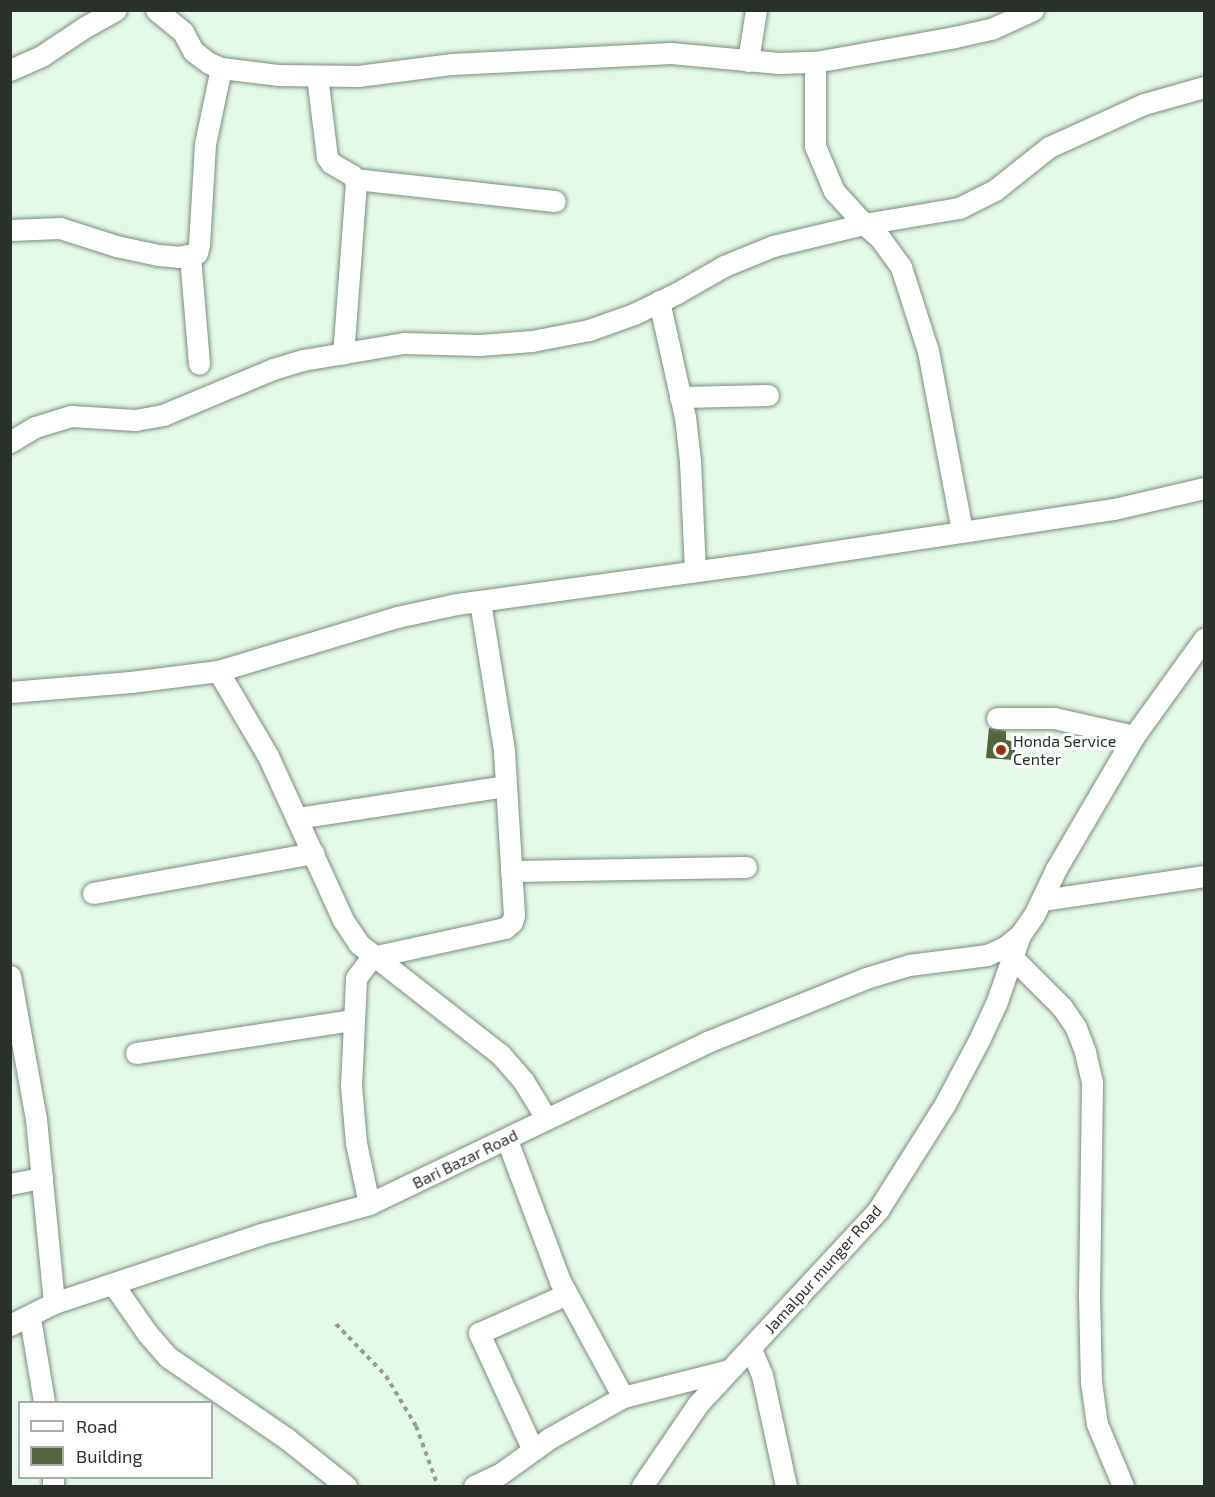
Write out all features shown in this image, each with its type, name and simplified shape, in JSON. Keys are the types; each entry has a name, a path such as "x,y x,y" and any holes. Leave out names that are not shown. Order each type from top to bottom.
{"street":[{"path":"10,70 43,55 116,10"},
{"path":"156,10 183,32 193,51 209,63 221,68 279,75 317,76 358,76 452,64 671,53 747,61 815,62 889,51 991,29 1033,10"},
{"path":"747,61 756,10"},
{"path":"815,62 815,146 834,190 864,224 880,238 901,267 915,304 939,405 962,531"},
{"path":"10,230 60,228 135,250 171,256 190,256 199,249 204,144 221,68"},
{"path":"317,76 329,160 355,179 555,201"},
{"path":"10,442 35,427 71,416 149,419 198,402 273,369 303,360 404,343 480,345 532,341 589,330 659,302 724,266 773,246 864,224 959,208 995,190 1060,142 1144,104 1204,87"},
{"path":"343,354 355,179"},
{"path":"190,256 199,364"},
{"path":"659,302 680,397 690,461 695,571"},
{"path":"680,397 768,396"},
{"path":"10,692 131,682 218,671 397,618 480,601 1114,509 1204,488"},
{"path":"369,1204 352,1118 352,1020 356,978 372,957 509,926 514,915 504,750 480,601"},
{"path":"1020,935 1134,736 1204,639"},
{"path":"218,671 268,756 343,920 359,944 372,957 468,1027 500,1054 524,1082 546,1118"},
{"path":"997,718 1054,718 1134,736"},
{"path":"297,818 506,786"},
{"path":"93,893 313,853"},
{"path":"511,871 746,867"},
{"path":"1042,900 1204,876"},
{"name":"Jamalpur munger Road","path":"642,1486 698,1404 878,1210 950,1095 996,1004 1020,935"},
{"name":"Bari Bazar Road","path":"20,1321 54,1303 261,1234 369,1204 507,1140 546,1118 764,1018 866,978 909,965 987,955 1005,947 1020,935"},
{"path":"1012,957 1062,1007 1076,1028 1090,1073 1093,1117 1089,1295 1091,1382 1097,1424 1123,1486"},
{"path":"10,976 36,1119 54,1303"},
{"path":"136,1053 352,1020"},
{"path":"507,1140 567,1294 623,1397"},
{"path":"10,1184 42,1178"},
{"path":"113,1284 147,1333 168,1356 286,1437 346,1486"},
{"path":"533,1450 479,1333 567,1294"},
{"path":"20,1321 44,1401"},
{"path":"751,1349 762,1376 786,1486"},
{"path":"474,1486 500,1474 533,1450 623,1397 729,1371"}],"path":[{"path":"336,1324 386,1376 416,1426 438,1486"}],"building":[{"name":"Honda Service Center","path":"989,728 1006,731 1006,740 1016,742 1014,760 986,758"}],"place":[{"name":"Honda Service Center","path":"1001,750"}]}
